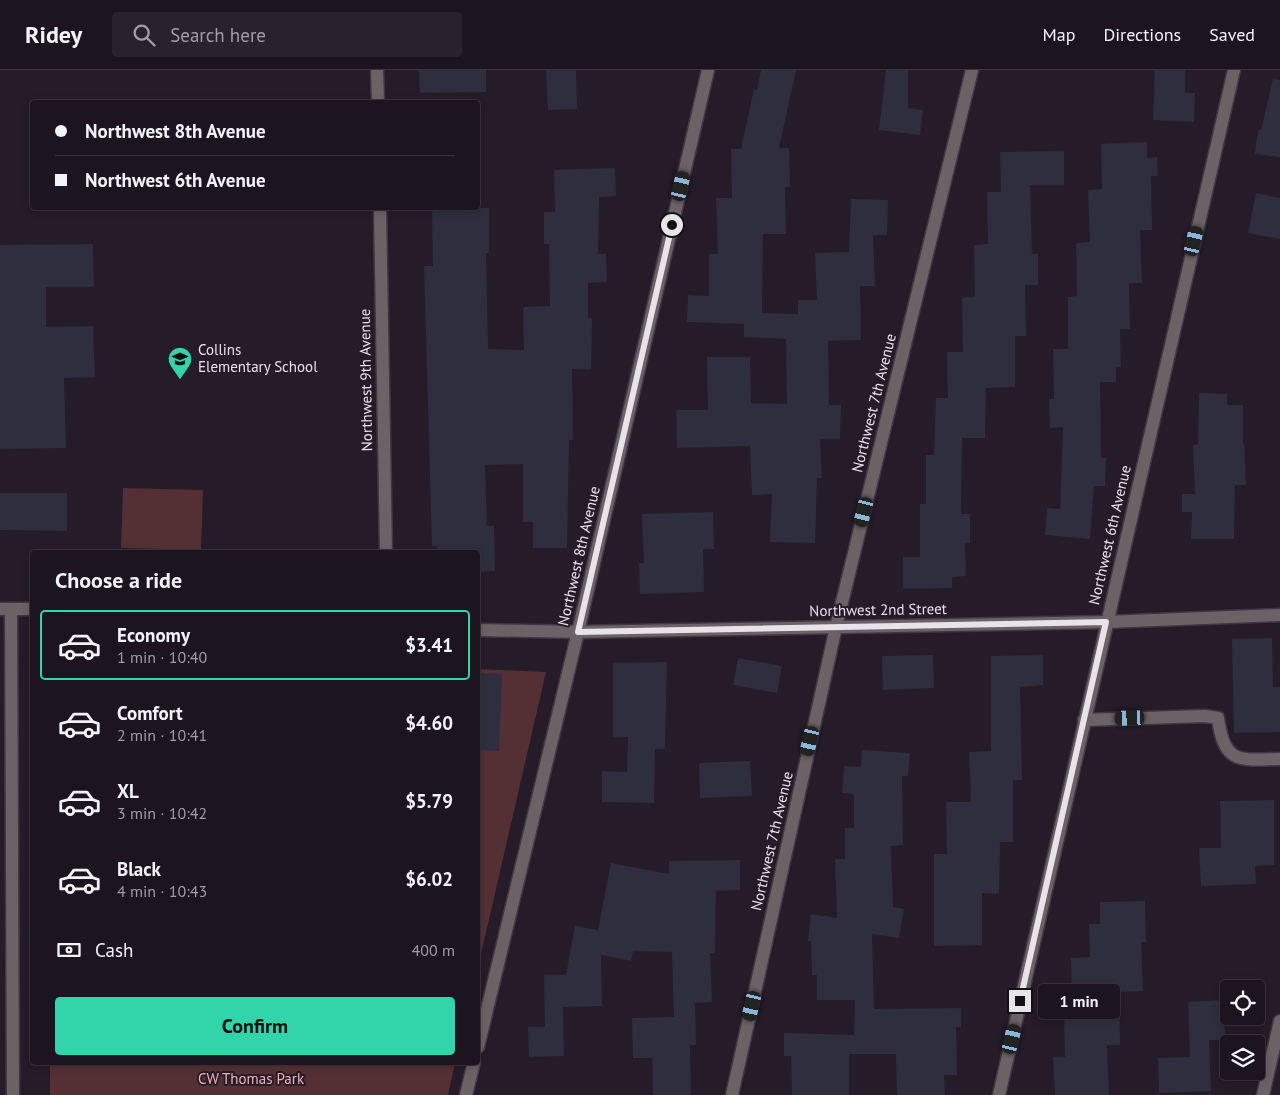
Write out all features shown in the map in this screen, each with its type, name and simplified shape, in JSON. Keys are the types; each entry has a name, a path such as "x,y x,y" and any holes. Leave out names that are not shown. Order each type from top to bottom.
{"street":[{"path":"377,70 378,100"},
{"name":"Northwest 8th Avenue","path":"480,1039 578,632 708,70"},
{"name":"Northwest 7th Avenue","path":"732,1095 836,627 972,70"},
{"name":"Northwest 6th Avenue","path":"999,1095 1234,70"},
{"name":"Northwest 9th Avenue","path":"380,210 386,550"},
{"path":"13,1095 5,609 30,609"},
{"name":"Northwest 2nd Street","path":"480,630 578,632 1106,622 1280,615"},
{"path":"1084,720 1205,716 1218,718 1220,738 1232,755 1242,760 1280,758"},
{"path":"1263,1095 1280,1021"},
{"path":"466,1095 473,1065"}],"green space":[{"path":"123,488 203,490 201,550 121,548"},
{"path":"480,669 546,672 480,958"},
{"name":"CW Thomas Park","path":"50,1065 455,1065 448,1095 50,1095"}],"building":[{"path":"419,70 486,70 486,92 420,93"},
{"path":"546,70 576,70 577,109 548,110"},
{"path":"761,70 796,70 779,148 789,148 790,187 785,187 786,234 763,234 762,313 798,314 798,300 817,300 815,253 849,252 851,199 888,200 887,235 873,235 875,286 860,286 861,340 828,341 829,405 841,405 840,439 820,439 822,478 817,478 815,543 770,542 772,494 752,495 750,446 677,448 676,410 708,410 707,357 750,357 751,403 787,404 786,339 744,337 744,324 687,322 688,295 709,296 709,254 718,254 716,198 732,198 731,149 741,149 754,89 757,90"},
{"path":"886,70 908,70 908,108 923,110 920,135 879,130"},
{"path":"1155,70 1185,70 1185,93 1195,93 1194,122 1153,120"},
{"path":"1273,79 1280,80 1280,157 1255,154 1258,130 1261,130"},
{"path":"1147,142 1147,158 1157,157 1158,176 1151,176 1152,230 1140,230 1142,283 1129,283 1130,329 1120,329 1121,367 1116,367 1116,382 1100,382 1101,458 1106,458 1105,486 1094,486 1090,539 1045,535 1047,508 1060,509 1063,427 1050,428 1049,399 1054,399 1053,349 1068,349 1068,297 1077,296 1076,243 1090,242 1088,190 1102,189 1101,144"},
{"path":"1064,151 1064,185 1030,185 1032,254 1038,254 1038,285 1025,285 1026,336 1015,336 1015,387 986,388 985,438 962,438 961,514 970,514 970,543 965,543 966,576 952,577 952,588 903,589 903,557 920,557 920,504 926,504 926,455 934,455 936,398 948,398 947,352 963,352 962,297 975,297 974,245 988,244 987,192 1001,192 1000,152"},
{"path":"615,168 616,196 599,197 598,254 606,254 607,282 588,283 588,318 592,318 591,369 572,369 573,440 569,440 567,548 533,548 533,522 523,522 523,464 485,465 487,526 494,526 495,571 480,572 480,550 437,550 437,546 432,546 424,266 433,266 432,210 480,210 480,208 489,208 489,253 486,253 488,349 524,350 523,307 550,306 549,244 544,244 544,212 555,212 554,170"},
{"path":"1256,193 1280,198 1280,239 1248,233"},
{"path":"93,244 94,287 46,287 46,327 93,326 95,377 64,378 66,448 0,449 0,245"},
{"path":"1199,393 1227,394 1227,405 1243,405 1246,485 1235,485 1234,539 1191,539 1192,512 1182,512 1182,494 1195,494 1193,445 1198,444"},
{"path":"0,493 67,493 67,531 0,530"},
{"path":"713,512 714,549 703,549 704,592 640,594 639,563 644,563 642,514"},
{"path":"1272,638 1273,687 1280,687 1280,732 1234,733 1232,639"},
{"path":"933,655 934,688 883,690 882,656"},
{"path":"1043,655 1043,685 1020,687 1022,780 1013,780 1013,842 1000,842 999,894 982,893 982,945 934,946 934,854 947,854 946,802 971,802 969,752 991,751 991,656"},
{"path":"738,658 782,666 777,693 733,685"},
{"path":"667,662 665,749 655,749 654,803 602,802 602,771 627,772 628,737 613,737 613,663"},
{"path":"480,673 502,674 499,751 480,750"},
{"path":"862,750 910,753 908,776 902,776 903,845 891,846 893,907 904,909 899,938 872,934 874,1009 961,1008 961,1027 956,1027 957,1075 944,1075 945,1095 897,1095 896,1054 849,1054 849,1095 792,1095 791,1056 784,1056 784,1033 854,1035 855,1000 817,1000 817,975 812,975 811,941 808,941 811,914 837,918 835,859 845,859 845,828 854,828 854,794 842,793 844,766 861,767"},
{"path":"750,761 752,796 700,798 699,763"},
{"path":"1274,800 1274,865 1255,866 1256,884 1201,886 1199,848 1221,848 1220,801"},
{"path":"740,860 740,890 716,891 715,953 710,953 712,1002 695,1003 696,1045 690,1045 691,1095 653,1095 652,1058 633,1058 632,1018 674,1017 672,952 633,951 631,961 601,955 602,1006 563,1007 564,1056 529,1057 528,1027 545,1027 544,975 566,975 575,926 598,930 611,863 669,874 669,861"},
{"path":"1145,901 1146,942 1141,942 1143,991 1119,992 1120,1045 1107,1045 1109,1095 1055,1095 1053,1057 1065,1057 1064,1005 1072,1005 1071,958 1090,957 1089,924 1100,924 1100,902"},
{"path":"1220,1000 1220,1025 1225,1025 1225,1035 1220,1035 1220,1040 1209,1040 1211,1091 1159,1093 1158,1058 1190,1057 1188,1002"}],"place":[{"name":"Collins Elementary School","path":"180,380"}],"route":[{"path":"672,225 578,632 1106,622 1020,1001"}]}
